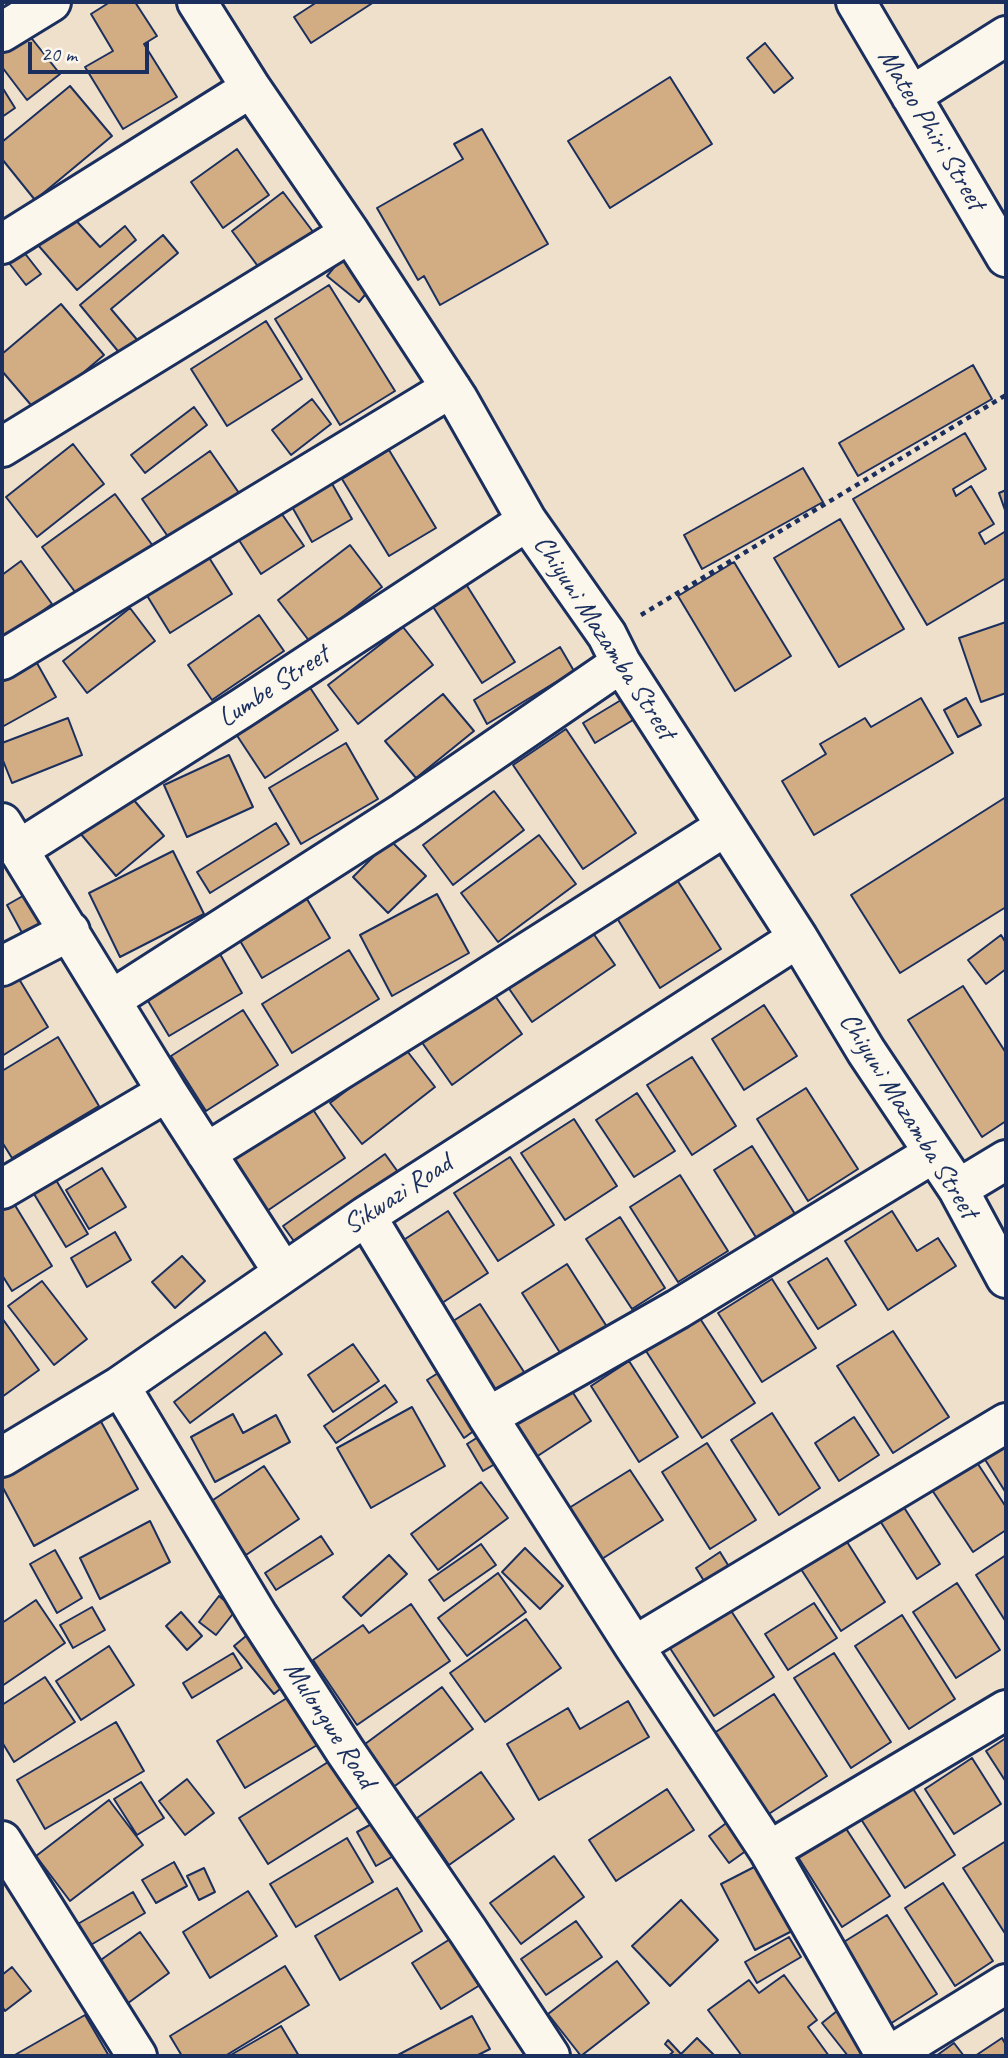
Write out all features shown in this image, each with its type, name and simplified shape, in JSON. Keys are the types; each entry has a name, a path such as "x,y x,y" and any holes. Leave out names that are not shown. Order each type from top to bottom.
{"street":[{"path":"2,32 51,2"},
{"name":"Chiyuni Mazamba Street","path":"197,2 251,88 451,388 527,521 614,649 798,938 866,1051 958,1189 1006,1278"},
{"name":"Mateo Phiri Street","path":"856,2 1006,257"},
{"path":"911,96 1006,36"},
{"path":"2,244 251,88"},
{"path":"2,447 350,233"},
{"path":"2,660 451,388"},
{"name":"Lumbe Street","path":"10,836 242,708 527,521"},
{"path":"111,1000 404,812 614,649"},
{"path":"206,1153 726,826"},
{"path":"10,836 167,1092 283,1272"},
{"path":"2,966 70,931"},
{"name":"Sikwazi Road","path":"2,1457 120,1386 366,1216 798,938"},
{"path":"2,1189 167,1092"},
{"path":"488,1417 678,1309 934,1153"},
{"path":"958,1189 1006,1160"},
{"path":"366,1216 488,1417 634,1646 769,1850 888,2056 1006,1984"},
{"name":"Mulongwe Road","path":"120,1386 258,1616 337,1740 550,2056"},
{"path":"634,1646 1006,1423"},
{"path":"769,1850 1006,1710"},
{"path":"2,1842 137,2056"}],"path":[{"path":"614,649 1006,394"}],"building":[{"path":"110,2 135,2 157,36 144,44 177,97 123,129 85,67 113,51 91,14"},
{"path":"317,2 374,2 311,43 294,17"},
{"path":"25,30 60,74 27,100 2,67 2,48"},
{"path":"765,43 793,78 774,93 747,58"},
{"path":"670,77 712,144 610,208 568,141"},
{"path":"70,86 112,136 35,200 2,159 2,142"},
{"path":"2,87 15,108 2,117"},
{"path":"482,129 548,244 440,305 424,276 418,280 377,208 463,159 454,144"},
{"path":"237,149 269,195 223,228 191,182"},
{"path":"283,192 320,241 268,280 232,231"},
{"path":"72,216 100,247 125,226 136,240 77,290 38,245"},
{"path":"163,235 178,253 111,309 139,342 122,356 80,305"},
{"path":"23,251 41,274 26,285 9,263"},
{"path":"341,259 374,284 359,302 327,276"},
{"path":"329,285 395,391 340,425 275,319"},
{"path":"61,304 104,355 37,412 2,371 2,354"},
{"path":"266,321 302,379 227,426 191,369"},
{"path":"973,365 992,399 858,476 839,443"},
{"path":"312,399 331,424 291,455 272,430"},
{"path":"194,407 207,425 145,473 131,455"},
{"path":"965,433 986,469 953,489 956,496 971,486 994,524 979,533 985,544 1006,531 1006,578 927,625 853,499"},
{"path":"73,444 104,484 37,537 6,497"},
{"path":"389,450 436,528 389,556 342,479"},
{"path":"210,451 239,493 171,541 142,499"},
{"path":"803,468 823,502 702,569 684,535"},
{"path":"331,482 352,519 312,542 291,505"},
{"path":"1006,490 1006,513 999,493"},
{"path":"115,494 153,546 81,600 42,547"},
{"path":"277,507 304,546 261,574 235,534"},
{"path":"840,519 904,629 839,667 774,558"},
{"path":"350,545 382,587 310,642 278,600"},
{"path":"208,556 232,594 170,633 146,594"},
{"path":"21,561 52,604 2,641 2,575"},
{"path":"734,562 791,656 735,691 678,596"},
{"path":"464,581 515,662 482,683 430,602"},
{"path":"130,608 155,641 87,693 63,661"},
{"path":"259,615 284,651 212,700 188,665"},
{"path":"1006,622 1006,693 981,702 959,638"},
{"path":"403,627 433,665 358,724 328,685"},
{"path":"560,647 574,671 487,724 474,700"},
{"path":"33,656 56,697 2,727 2,674"},
{"path":"307,683 338,730 265,778 234,731"},
{"path":"443,694 474,731 416,778 385,741"},
{"path":"631,694 643,714 595,743 583,723"},
{"path":"921,698 953,753 814,835 782,781 826,754 820,744 865,718 871,727"},
{"path":"966,698 981,725 958,737 944,710"},
{"path":"68,718 82,755 12,783 2,758 2,743"},
{"path":"566,729 636,833 583,869 513,765"},
{"path":"346,743 378,799 301,844 269,788"},
{"path":"229,755 253,807 187,837 164,785"},
{"path":"494,791 524,830 453,885 423,845"},
{"path":"128,793 164,836 116,876 80,833"},
{"path":"1006,797 1006,907 900,973 851,895"},
{"path":"276,823 289,844 210,893 197,872"},
{"path":"539,835 576,884 498,942 461,893"},
{"path":"390,840 426,876 388,913 353,877"},
{"path":"173,851 204,914 120,957 89,893"},
{"path":"672,872 721,949 660,988 612,910"},
{"path":"35,889 55,927 27,942 7,905"},
{"path":"304,894 330,938 262,978 236,934"},
{"path":"437,894 469,953 392,996 360,935"},
{"path":"584,920 615,965 532,1022 501,977"},
{"path":"1001,935 1006,943 1006,969 986,984 968,960"},
{"path":"216,947 242,993 169,1036 142,991"},
{"path":"349,950 379,999 292,1053 262,1004"},
{"path":"16,974 48,1027 2,1056 2,983"},
{"path":"963,986 1006,1053 1006,1121 982,1137 908,1020"},
{"path":"491,990 522,1034 452,1085 421,1041"},
{"path":"764,1005 797,1056 744,1090 712,1039"},
{"path":"243,1010 278,1065 206,1111 171,1056"},
{"path":"58,1037 99,1106 12,1158 2,1142 2,1071"},
{"path":"404,1047 435,1087 362,1144 330,1103"},
{"path":"692,1057 736,1126 692,1155 647,1085"},
{"path":"806,1088 858,1169 808,1201 757,1119"},
{"path":"637,1093 675,1151 634,1177 596,1120"},
{"path":"306,1099 345,1158 264,1213 224,1155"},
{"path":"574,1119 617,1186 565,1220 521,1153"},
{"path":"752,1146 795,1214 757,1239 714,1170"},
{"path":"385,1154 398,1172 296,1244 283,1226"},
{"path":"510,1157 554,1225 498,1261 454,1193"},
{"path":"102,1168 126,1207 89,1229 66,1190"},
{"path":"53,1175 88,1234 66,1247 31,1189"},
{"path":"680,1175 728,1251 678,1282 630,1207"},
{"path":"13,1202 52,1266 12,1291 2,1275 2,1209"},
{"path":"448,1211 488,1273 439,1305 399,1243"},
{"path":"892,1211 917,1251 938,1238 956,1266 888,1310 845,1241"},
{"path":"620,1217 665,1288 632,1309 586,1239"},
{"path":"115,1232 131,1260 87,1287 71,1258"},
{"path":"182,1256 205,1281 175,1308 152,1282"},
{"path":"827,1258 856,1305 818,1329 788,1282"},
{"path":"567,1264 609,1330 564,1359 522,1293"},
{"path":"772,1279 816,1348 762,1382 718,1313"},
{"path":"42,1281 87,1339 54,1365 8,1306"},
{"path":"480,1304 526,1375 488,1399 442,1328"},
{"path":"699,1317 755,1403 702,1438 646,1351"},
{"path":"2,1318 39,1370 2,1397"},
{"path":"893,1331 949,1417 893,1453 837,1366"},
{"path":"265,1332 282,1354 190,1423 174,1402"},
{"path":"353,1344 379,1381 333,1412 308,1375"},
{"path":"629,1361 678,1437 639,1462 591,1386"},
{"path":"446,1368 482,1425 464,1438 427,1380"},
{"path":"385,1385 397,1402 336,1443 324,1426"},
{"path":"570,1388 591,1421 530,1461 509,1427"},
{"path":"412,1407 445,1466 371,1508 337,1448"},
{"path":"772,1413 820,1488 779,1515 731,1440"},
{"path":"233,1414 243,1433 276,1415 290,1442 215,1482 191,1437"},
{"path":"854,1417 879,1455 839,1481 815,1443"},
{"path":"99,1418 138,1489 34,1546 2,1486 2,1471"},
{"path":"1006,1433 1006,1493 979,1450"},
{"path":"483,1434 500,1461 483,1471 467,1444"},
{"path":"707,1443 756,1520 710,1549 662,1472"},
{"path":"976,1461 1006,1507 1006,1530 973,1552 932,1490"},
{"path":"264,1466 299,1519 246,1555 210,1502"},
{"path":"630,1470 663,1520 594,1564 561,1513"},
{"path":"481,1482 508,1518 438,1570 411,1534"},
{"path":"898,1498 940,1564 917,1579 875,1513"},
{"path":"150,1521 170,1562 100,1599 80,1558"},
{"path":"842,1534 885,1602 841,1631 797,1563"},
{"path":"321,1536 333,1554 276,1590 265,1573"},
{"path":"481,1544 496,1565 444,1601 429,1580"},
{"path":"525,1548 563,1586 540,1609 502,1572"},
{"path":"55,1550 82,1598 57,1613 30,1564"},
{"path":"720,1552 733,1573 709,1589 696,1568"},
{"path":"389,1555 407,1574 361,1616 343,1597"},
{"path":"1006,1555 1006,1622 976,1575"},
{"path":"498,1573 526,1612 467,1656 438,1618"},
{"path":"957,1583 1000,1650 956,1678 913,1612"},
{"path":"219,1596 236,1610 216,1635 199,1622"},
{"path":"36,1600 65,1643 2,1686 2,1623"},
{"path":"726,1603 774,1677 714,1716 666,1642"},
{"path":"814,1603 837,1638 788,1670 765,1634"},
{"path":"411,1604 450,1661 357,1725 313,1660 363,1625 369,1633"},
{"path":"92,1607 105,1630 73,1648 60,1625"},
{"path":"181,1612 202,1636 187,1650 166,1626"},
{"path":"902,1615 955,1699 909,1729 855,1646"},
{"path":"526,1619 561,1668 485,1722 450,1673"},
{"path":"252,1631 292,1679 274,1694 234,1646"},
{"path":"109,1646 134,1685 81,1720 56,1681"},
{"path":"233,1653 242,1668 192,1698 183,1683"},
{"path":"834,1653 891,1742 851,1768 794,1678"},
{"path":"45,1677 75,1722 14,1762 2,1742 2,1705"},
{"path":"442,1687 473,1729 392,1788 361,1747"},
{"path":"300,1690 329,1738 245,1788 217,1741"},
{"path":"774,1694 827,1776 758,1821 705,1739"},
{"path":"628,1701 649,1737 539,1800 507,1744 568,1708 580,1729"},
{"path":"116,1722 144,1771 45,1829 17,1780"},
{"path":"1006,1738 1006,1782 986,1751"},
{"path":"336,1757 365,1803 268,1864 239,1818"},
{"path":"972,1758 1001,1804 954,1834 925,1789"},
{"path":"481,1772 514,1819 449,1865 417,1818"},
{"path":"187,1779 214,1813 185,1835 159,1801"},
{"path":"141,1782 164,1818 137,1835 114,1799"},
{"path":"910,1784 955,1855 905,1888 859,1816"},
{"path":"667,1789 694,1830 616,1881 589,1840"},
{"path":"109,1800 143,1845 70,1901 36,1856"},
{"path":"737,1815 757,1843 729,1863 709,1836"},
{"path":"386,1816 404,1850 376,1866 357,1832"},
{"path":"845,1827 890,1896 842,1927 798,1857"},
{"path":"347,1838 373,1882 296,1927 270,1884"},
{"path":"1006,1841 1006,1935 963,1868"},
{"path":"554,1856 584,1897 521,1944 490,1903"},
{"path":"174,1862 187,1886 156,1903 142,1880"},
{"path":"760,1864 794,1930 755,1950 721,1884"},
{"path":"204,1868 215,1892 199,1900 187,1876"},
{"path":"943,1883 993,1961 955,1986 905,1908"},
{"path":"397,1888 422,1931 340,1980 315,1936"},
{"path":"248,1891 277,1936 210,1978 183,1932"},
{"path":"133,1892 145,1913 89,1946 76,1925"},
{"path":"681,1900 718,1940 670,1986 632,1946"},
{"path":"887,1915 937,1994 890,2024 839,1945"},
{"path":"576,1921 602,1957 546,1995 521,1959"},
{"path":"140,1932 169,1973 120,2009 91,1967"},
{"path":"455,1936 485,1982 441,2009 412,1963"},
{"path":"789,1937 801,1957 757,1983 745,1962"},
{"path":"617,1961 649,2003 581,2056 548,2014"},
{"path":"285,1966 309,2005 225,2056 182,2056 170,2036"},
{"path":"12,1967 31,1991 5,2011 2,2006 2,1975"},
{"path":"784,1975 817,2020 808,2027 829,2056 742,2056 708,2010 749,1980 759,1993"},
{"path":"842,2007 882,2056 848,2056 822,2023"},
{"path":"85,2015 109,2056 13,2056"},
{"path":"472,2016 490,2049 476,2056 396,2056"},
{"path":"281,2026 299,2056 229,2056"},
{"path":"697,2038 715,2056 668,2056 673,2052 665,2044 668,2040 681,2054"},
{"path":"1002,2038 1006,2045 1006,2056 975,2056"},
{"path":"954,2043 964,2056 936,2056"}]}
